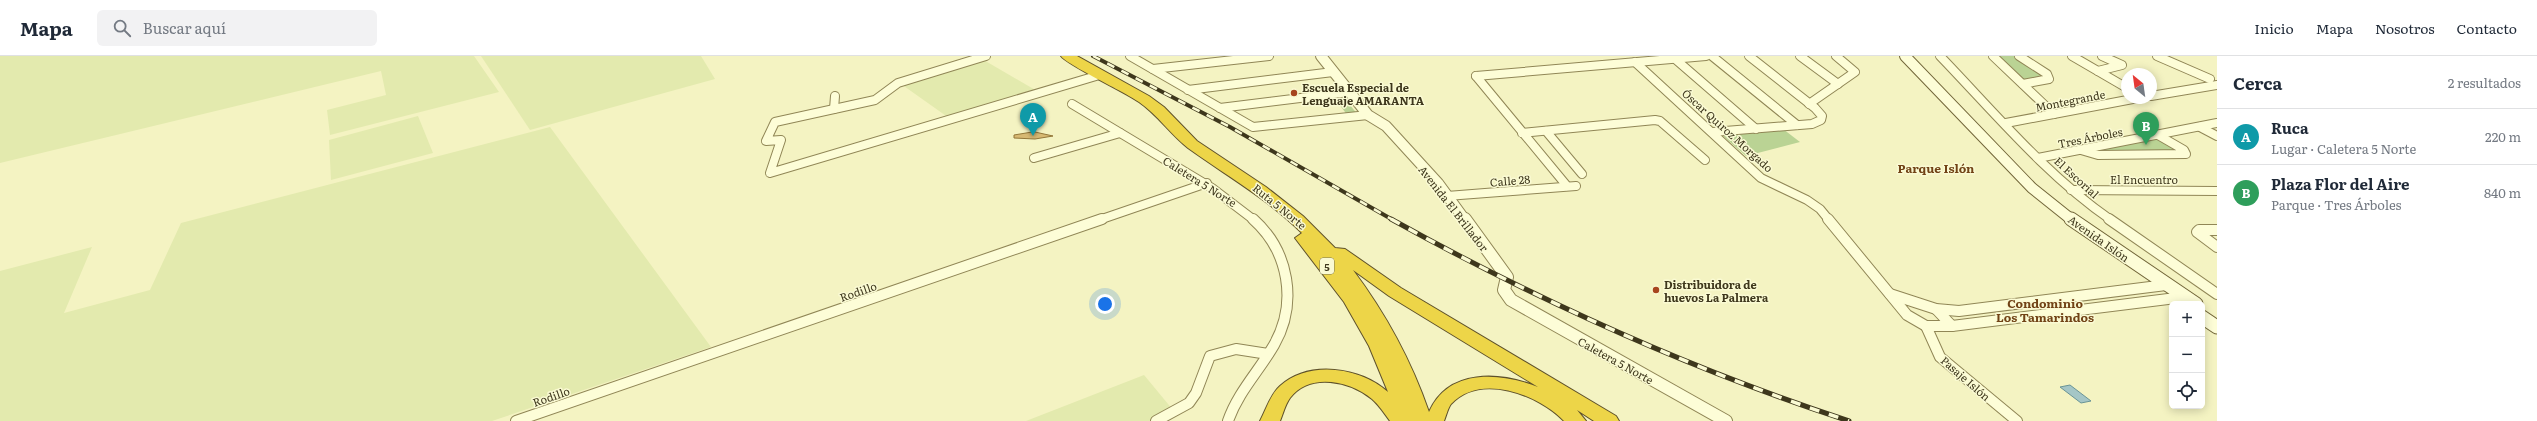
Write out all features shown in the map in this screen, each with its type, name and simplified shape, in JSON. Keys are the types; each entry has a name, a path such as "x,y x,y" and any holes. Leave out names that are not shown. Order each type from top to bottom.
{"highway":[{"name":"Ruta 5 Norte","path":"1060,56 1154,106 1190,143 1252,184 1297,219 1339,262 1378,317 1402,363 1422,421"},
{"path":"1072,58 1091,56 1100,76"},
{"name":"Ruta 5 Norte","path":"1072,58 1146,105 1182,147 1261,201 1315,252 1347,291 1372,331 1391,374 1406,421"},
{"path":"1297,219 1347,259 1395,292 1609,421"},
{"path":"1270,421 1280,399 1291,387 1304,380 1329,376 1350,379 1368,387 1385,401 1400,421"},
{"path":"1434,421 1439,407 1453,393 1474,385 1491,383 1517,386 1540,393 1559,404 1576,421"}],"main road":[{"name":"Avenida Islón","path":"1905,56 2008,166 2061,212 2180,300"},
{"path":"2205,310 2217,318"},
{"path":"2205,319 2217,327"}],"street":[{"path":"986,56 898,83 875,100 775,122 766,141 781,140 770,173 1100,76"},
{"path":"1130,56 1253,127 1368,115"},
{"path":"1153,69 1269,56"},
{"name":"Avenida El Brillador","path":"1321,56 1368,115 1386,126 1447,196 1507,277 1503,285 1507,296"},
{"path":"1705,160 1660,121 1522,133 1476,76 1635,62 1673,57 1706,56"},
{"path":"1712,56 1797,126"},
{"path":"1713,132 1797,126 1816,123 1822,116 1749,56"},
{"path":"1800,56 1838,84"},
{"path":"1809,104 1855,71 1836,56"},
{"name":"El Escorial","path":"1940,56 2038,158 2071,190 2098,212 2217,294"},
{"path":"1993,56 2054,114"},
{"path":"2019,56 2047,74 2048,79 2023,84"},
{"path":"2072,56 2121,84"},
{"path":"2098,71 2122,65 2102,56"},
{"path":"2157,56 2215,82"},
{"path":"1673,57 1756,129"},
{"name":"Óscar Quiroz Morgado","path":"1635,62 1713,132 1761,178 1807,200 1820,208 1907,315 1926,326"},
{"path":"1188,90 1333,72"},
{"path":"2157,95 2215,82"},
{"path":"1220,108 1349,92"},
{"path":"834,109 835,96"},
{"name":"Montegrande","path":"2006,123 2121,101"},
{"name":"Caletera 5 Norte","path":"1072,104 1207,183 1242,208 1261,227 1276,248 1283,264 1289,293 1287,310 1280,334 1237,401 1228,421"},
{"name":"Tres Árboles","path":"2038,158 2217,123"},
{"path":"2200,127 2217,136"},
{"path":"1546,131 1582,174"},
{"path":"1034,158 1120,133"},
{"name":"Calle 28","path":"1447,196 1571,186 1522,133"},
{"path":"2080,150 2098,155 2186,154 2184,150 2158,135"},
{"name":"Rodillo","path":"516,421 1207,183"},
{"name":"El Encuentro","path":"2071,190 2217,191"},
{"path":"2217,230 2199,230 2197,232 2217,247"},
{"path":"1890,294 1936,309 1959,311 2161,285"},
{"name":"Caletera 5 Norte","path":"1507,296 1542,319 1726,421"},
{"path":"1926,326 1952,326 2180,300"},
{"path":"1936,309 1952,326"},
{"name":"Pasaje Islón","path":"1926,326 1936,351 2016,421"},
{"path":"1156,421 1189,403 1196,393 1210,356 1236,349 1268,354"}],"green space":[{"path":"0,56 474,56 499,92 330,135 327,110 386,95 381,71 0,163"},
{"path":"481,56 701,56 715,79 530,130"},
{"path":"1997,56 2015,56 2046,77 2022,80"},
{"path":"982,59 1037,91 949,118 901,84"},
{"path":"1342,95 1358,115 1348,116 1333,96"},
{"path":"418,116 433,153 331,180 329,140"},
{"path":"550,127 711,347 492,421 0,421 0,271 92,247 64,313 150,290 181,223"},
{"path":"1783,129 1800,142 1746,156 1723,136 1724,134"},
{"path":"2157,138 2180,150 2105,153 2090,151"},
{"path":"1144,375 1173,410 1150,421 1026,421"}],"water":[{"path":"2070,385 2091,401 2081,403 2060,387"}],"building":[{"path":"1032,132 1053,136 1035,139 1014,138 1014,135"}],"railway":[{"path":"1093,56 1230,127 1393,220"},
{"path":"1391,219 1446,249 1558,305 1615,331 1731,379 1849,421"}],"place":[{"name":"Escuela Especial de Lenguaje AMARANTA","path":"1294,93"},
{"name":"Ruca","path":"1033,136"},
{"name":"Plaza Flor del Aire","path":"2146,145"},
{"name":"Distribuidora de huevos La Palmera","path":"1656,290"}],"district":[{"name":"Parque Islón","path":"1936,168"},
{"name":"Condominio Los Tamarindos","path":"2045,310"}]}
